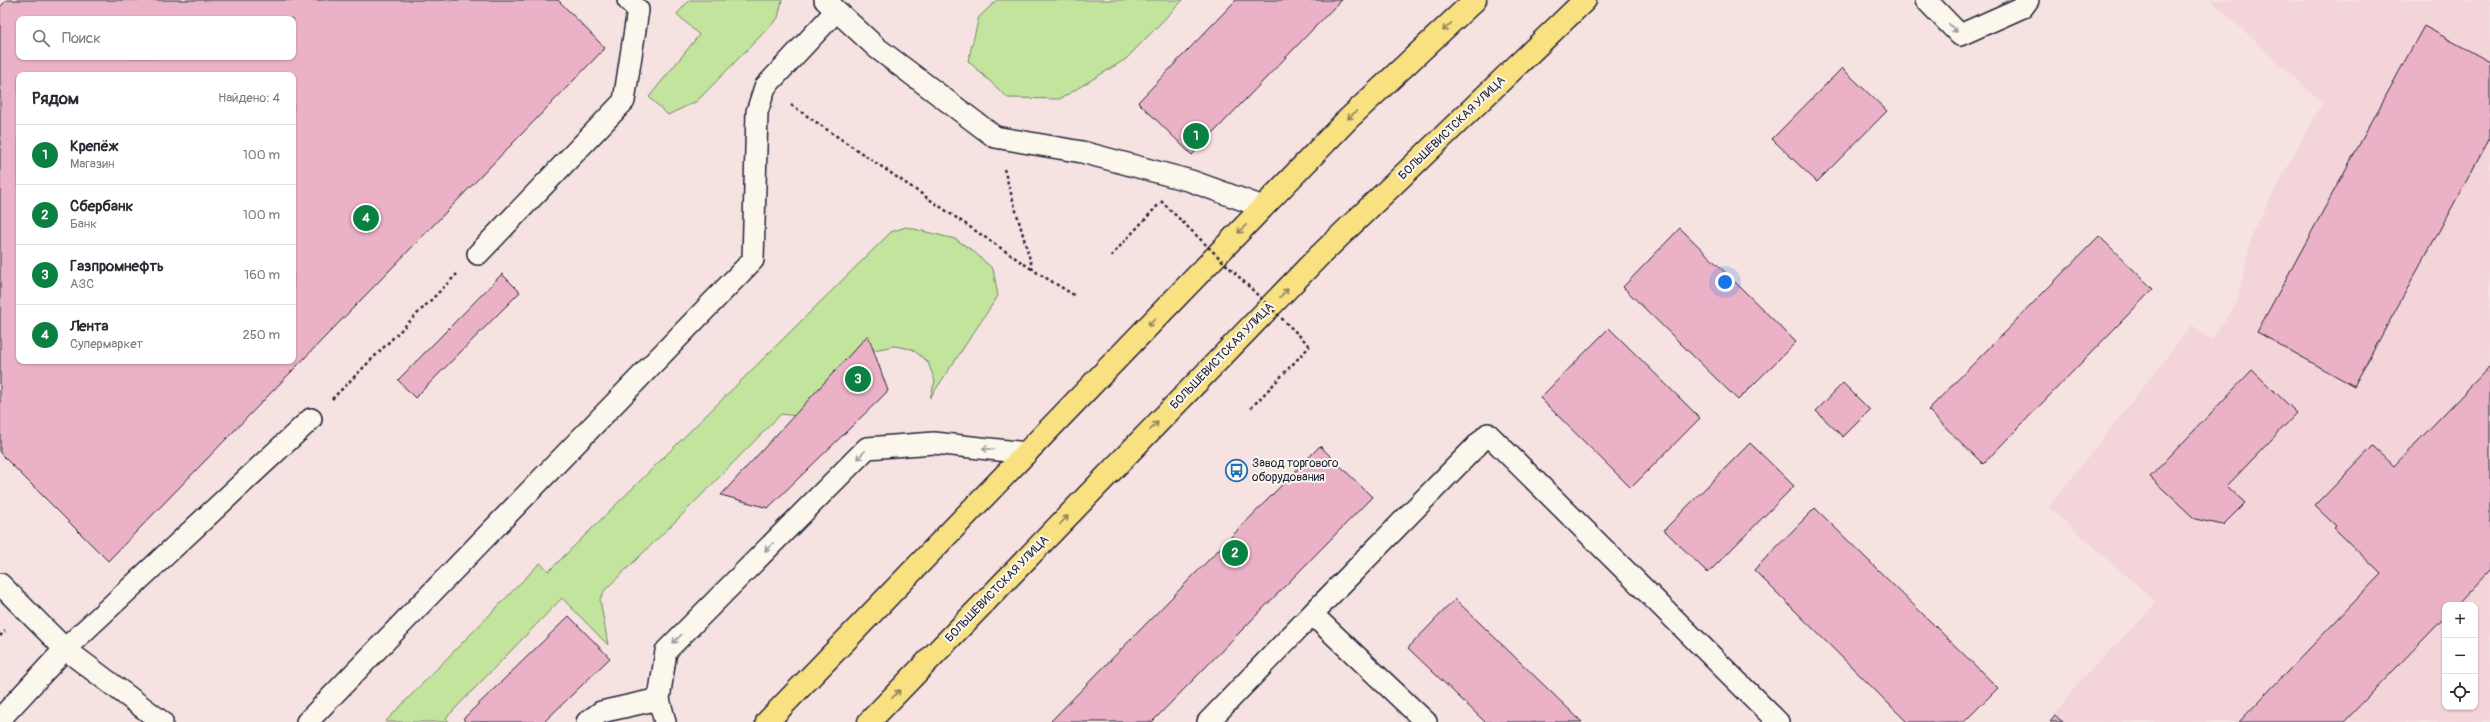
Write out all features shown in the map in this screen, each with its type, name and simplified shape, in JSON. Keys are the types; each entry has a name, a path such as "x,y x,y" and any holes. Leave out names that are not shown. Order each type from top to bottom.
{"highway":[{"path":"767,722 1346,120 1476,0"},
{"name":"БОЛЬШЕВИСТСКАЯ УЛИЦА","path":"869,722 1317,258 1584,0"}],"lane":[{"path":"478,254 624,101 638,10 628,0"},
{"path":"1926,0 1960,35 2023,7 2028,0"},
{"path":"307,722 753,260 757,112 765,87 830,6 876,48 994,137 1082,152 1191,181 1263,207"},
{"path":"0,719 65,649 311,419"},
{"path":"1208,722 1488,434 1778,722"},
{"path":"665,722 659,699 666,650 867,448 934,443 1027,453"},
{"path":"0,584 65,649 162,722"},
{"path":"1312,614 1426,722"},
{"path":"587,722 601,712 659,699"}],"path":[{"path":"765,87 1033,270 1074,295"},
{"path":"994,137 1033,270"},
{"path":"1111,256 1162,201 1310,346 1251,408"},
{"path":"311,419 478,254"}],"shaded area":[{"path":"2211,0 2490,0 2490,722 2050,722 2079,682 2157,603 2049,507 2192,325 2211,340 2237,303 2253,231 2322,103"}],"green space":[{"path":"689,0 782,0 778,18 697,101 668,115 649,97 699,35 677,14"},
{"path":"997,0 1183,0 1126,59 1060,99 1008,98 968,61 979,17"},
{"path":"906,227 955,239 972,250 993,269 998,296 930,398 935,381 928,362 912,349 894,346 853,354 797,416 781,414 683,514 605,590 600,599 608,645 562,598 446,718 449,722 385,722 540,563 549,571 891,232"}],"building":[{"path":"7,0 558,0 605,48 108,561 0,453 0,7"},
{"path":"1236,0 1341,0 1192,155 1138,102"},
{"path":"2424,26 2490,62 2490,138 2354,386 2257,332"},
{"path":"1842,68 1887,111 1817,182 1772,139"},
{"path":"1680,228 1796,342 1738,400 1623,287"},
{"path":"2099,236 2153,289 1983,464 1928,410"},
{"path":"502,274 520,292 415,398 398,380"},
{"path":"1609,328 1700,418 1631,488 1540,398"},
{"path":"868,335 888,391 768,508 721,495"},
{"path":"2490,366 2490,570 2460,602 2442,602 2442,620 2344,722 2239,722 2381,574 2334,528 2336,526 2315,506 2373,446 2394,466"},
{"path":"2252,370 2297,413 2227,486 2245,503 2223,525 2195,519 2150,477"},
{"path":"1843,383 1870,410 1843,437 1816,411"},
{"path":"1750,443 1794,486 1708,573 1664,530"},
{"path":"1320,446 1372,497 1152,722 1052,722 1051,721"},
{"path":"1815,508 1998,688 1964,722 1907,722 1754,570"},
{"path":"1455,599 1582,722 1485,722 1408,648"},
{"path":"569,616 610,658 544,722 466,722 463,719"},
{"path":"2055,716 2063,722 2050,722"}],"place":[{"name":"Крепёж","path":"1196,136"},
{"name":"Лента","path":"366,218"},
{"name":"Газпромнефть","path":"858,379"},
{"name":"Завод торгового оборудования","path":"1237,470"},
{"name":"Сбербанк","path":"1235,553"}]}
